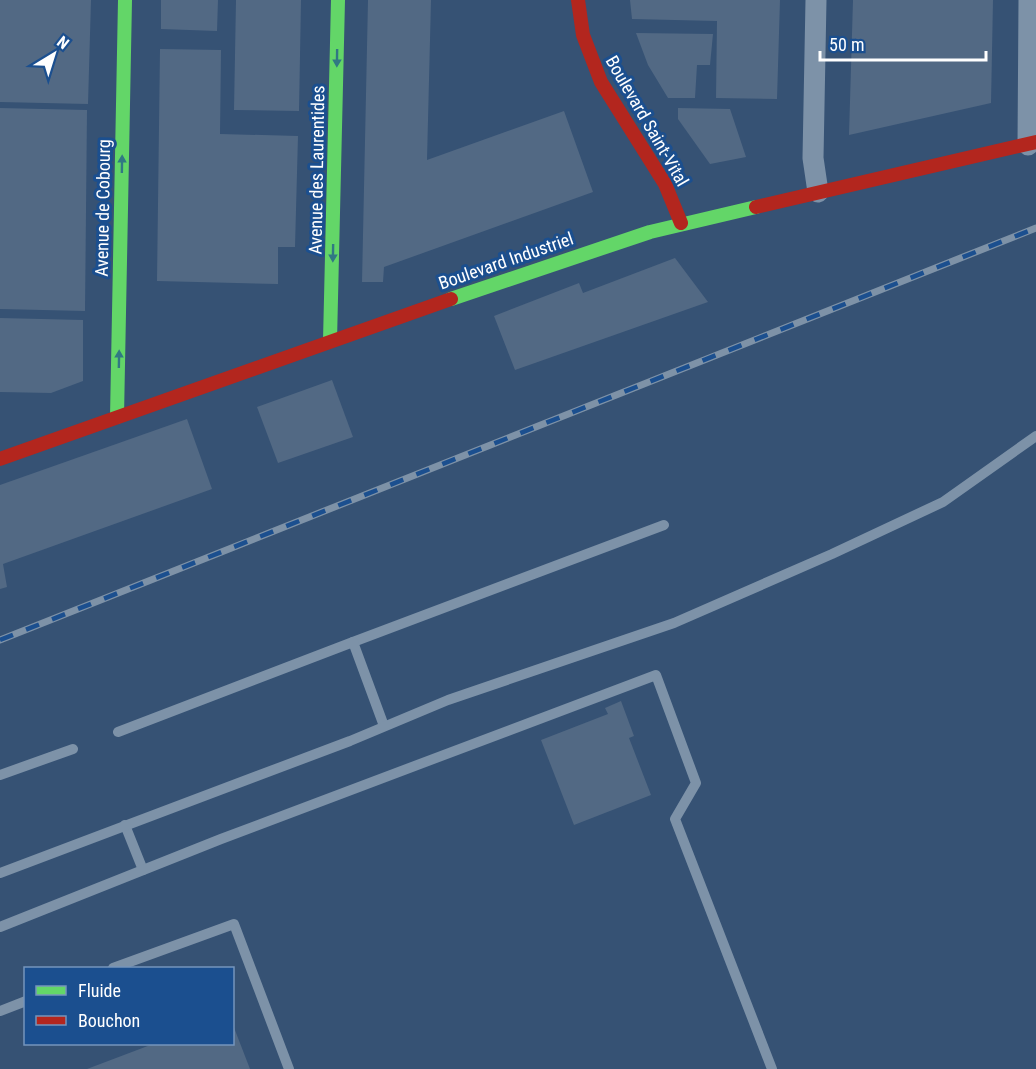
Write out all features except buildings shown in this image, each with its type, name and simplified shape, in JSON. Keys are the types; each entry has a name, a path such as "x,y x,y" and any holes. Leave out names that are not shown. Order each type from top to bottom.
{"street":[{"name":"Avenue de Cobourg","path":"117,417 125,0"},
{"name":"Avenue des Laurentides","path":"330,341 338,0"},
{"name":"Boulevard Saint-Vital","path":"578,0 583,35 594,66 631,133 665,184 681,223"},
{"path":"816,0 813,158 818,192"},
{"path":"1029,0 1032,143"},
{"name":"Boulevard Industriel","path":"0,459 569,258 681,223 1032,143"}],"lane":[{"path":"0,873 448,700 674,623 832,554 943,502 1036,436"},
{"path":"118,732 664,525"},
{"path":"353,642 384,726"},
{"path":"0,927 143,870 656,675 696,783 675,819 772,1069"},
{"path":"0,775 73,749"},
{"path":"125,825 143,870"},
{"path":"118,967 234,924 289,1069"},
{"path":"0,1011 24,1002"}],"railway":[{"path":"0,640 1036,228"}],"traffic: fast":[{"path":"117,417 125,0"},
{"path":"330,341 338,0"},
{"path":"451,299 650,232 756,207"}],"traffic: jam":[{"path":"578,0 583,35 601,82 665,184 681,223"},
{"path":"756,207 1036,142"},
{"path":"0,459 451,299"}]}
